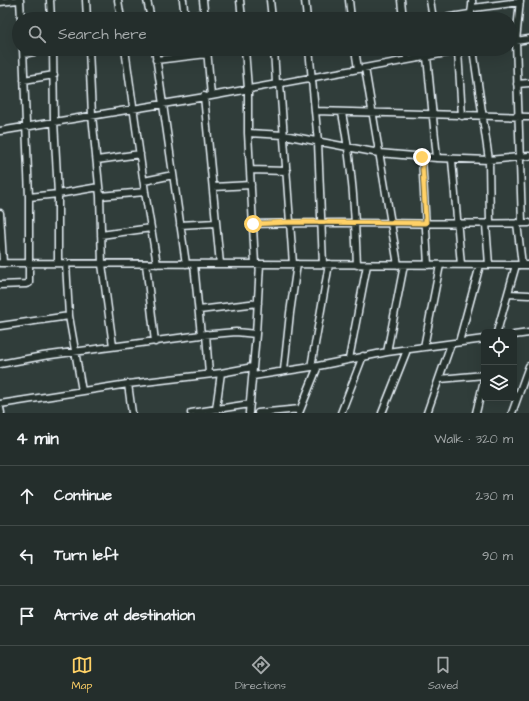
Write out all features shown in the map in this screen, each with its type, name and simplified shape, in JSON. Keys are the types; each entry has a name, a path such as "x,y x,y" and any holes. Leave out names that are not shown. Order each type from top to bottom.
{"street":[{"path":"0,2 19,0 20,12"},
{"path":"50,0 51,12"},
{"path":"86,0 87,12"},
{"path":"118,0 119,12"},
{"path":"147,0 150,12"},
{"path":"184,0 185,12"},
{"path":"203,0 204,12"},
{"path":"240,0 241,12"},
{"path":"270,0 271,12"},
{"path":"305,0 306,12"},
{"path":"349,0 350,12"},
{"path":"401,0 402,12"},
{"path":"430,0 432,12"},
{"path":"471,12 472,0"},
{"path":"475,12 520,1 517,18"},
{"path":"517,40 529,39"},
{"path":"0,285 28,284 30,263 29,197 23,56"},
{"path":"53,56 54,121 58,194 58,263"},
{"path":"89,56 92,115 100,196 102,264 113,346"},
{"path":"126,56 145,192 157,264"},
{"path":"156,56 186,264"},
{"path":"156,60 179,56"},
{"path":"207,56 211,96"},
{"path":"245,56 248,89 248,133 253,224 257,264 258,303 249,413"},
{"path":"275,56 284,135 290,222 295,264 284,370"},
{"path":"258,413 300,411 314,366 326,264 322,222 318,142 310,56"},
{"path":"358,56 362,68 372,113 401,265 388,352"},
{"path":"407,56 407,60"},
{"path":"458,56 462,116"},
{"path":"474,56 489,160 489,265"},
{"path":"498,329 508,294 519,265 520,158 519,117 514,56"},
{"path":"0,131 211,96 427,57 434,115 437,158"},
{"path":"24,80 54,75"},
{"path":"517,84 529,83"},
{"path":"204,96 220,264"},
{"path":"315,111 342,113 529,117"},
{"path":"342,113 349,148 357,265"},
{"path":"248,133 284,135 380,153 452,160 489,160 529,156"},
{"path":"97,160 140,154"},
{"path":"422,157 428,265"},
{"path":"452,160 461,265"},
{"path":"250,170 287,171"},
{"path":"144,181 173,175"},
{"path":"213,187 251,185"},
{"path":"29,197 99,187"},
{"path":"100,196 145,192"},
{"path":"0,213 1,263 529,265"},
{"path":"253,224 290,222 392,222 457,224 529,223"},
{"path":"180,225 216,223"},
{"path":"101,235 151,228"},
{"path":"66,263 69,316 74,352 82,391"},
{"path":"146,264 155,342"},
{"path":"194,264 199,310 209,374"},
{"path":"349,359 366,265"},
{"path":"424,347 440,265"},
{"path":"458,342 480,265"},
{"path":"508,294 529,295"},
{"path":"199,310 258,303"},
{"path":"0,326 69,316"},
{"path":"0,364 113,346 203,335 236,332 256,334"},
{"path":"517,335 529,333"},
{"path":"253,376 363,356 481,339"},
{"path":"427,413 451,344"},
{"path":"382,413 407,350"},
{"path":"341,413 363,356"},
{"path":"512,413 529,366"},
{"path":"0,404 128,384 221,373 253,367"},
{"path":"216,409 221,373"},
{"path":"440,379 481,375"},
{"path":"128,384 132,413"},
{"path":"476,413 481,392"},
{"path":"191,413 250,404"},
{"path":"0,408 1,413"}],"route":[{"path":"253,224 290,222 426,223 422,157"}]}
